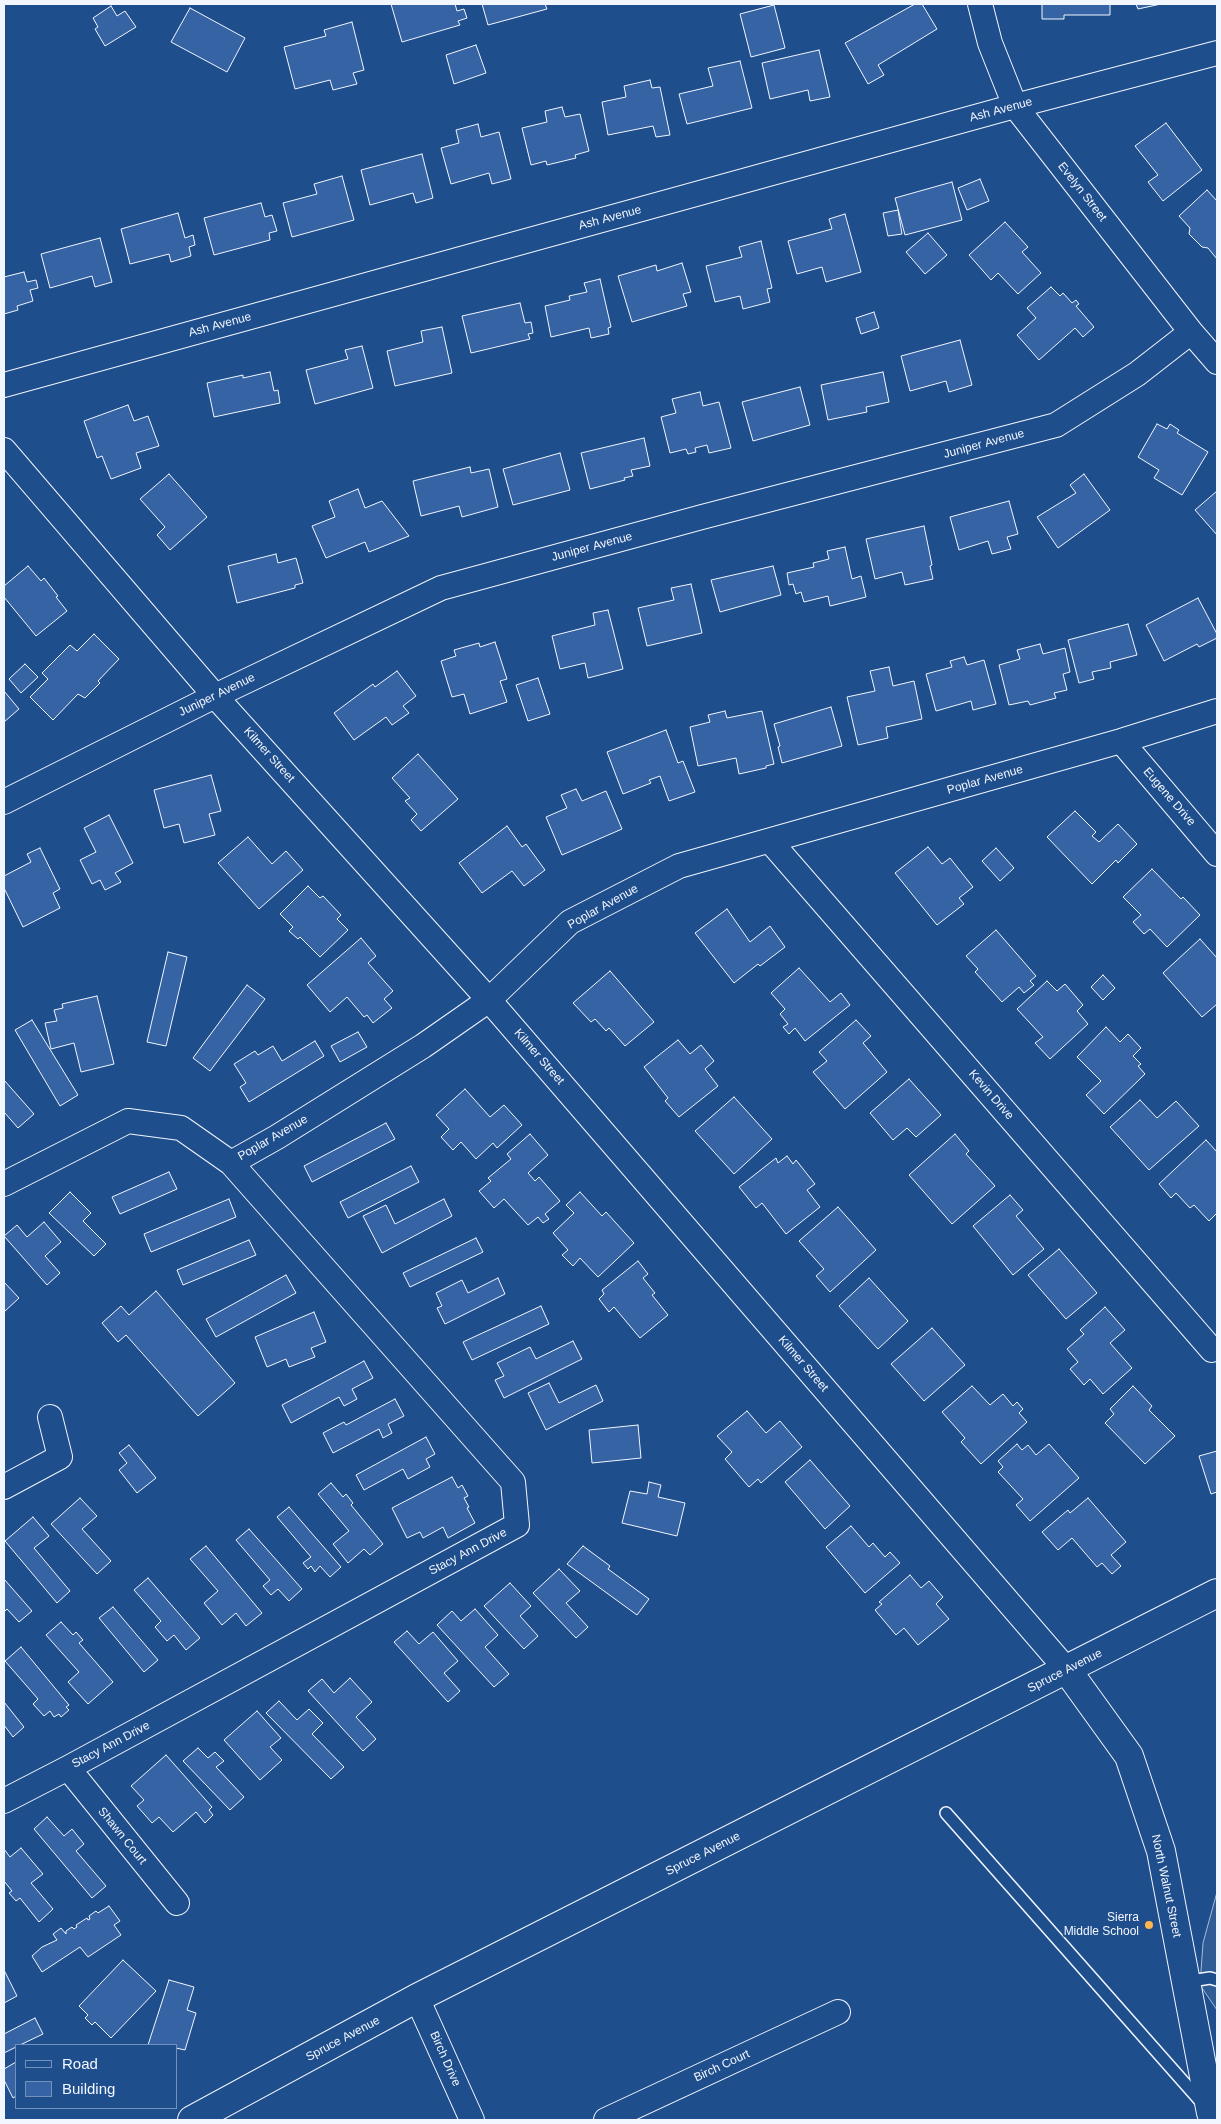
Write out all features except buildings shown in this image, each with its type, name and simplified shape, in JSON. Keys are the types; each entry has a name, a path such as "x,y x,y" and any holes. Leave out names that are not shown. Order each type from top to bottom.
{"main road":[{"name":"Spruce Avenue","path":"192,2120 417,1998 1217,1593"},
{"name":"North Walnut Street","path":"1067,1670 1129,1756 1161,1850 1185,1982 1214,2117"}],"street":[{"name":"Evelyn Street","path":"980,4 990,43 1015,106 1191,332 1217,362"},
{"name":"Ash Avenue","path":"4,385 1015,106 1217,53"},
{"name":"Juniper Avenue","path":"4,802 215,696 441,588 702,517 1056,425 1137,374 1191,332"},
{"name":"Kilmer Street","path":"4,450 215,696 489,1000 1067,1670"},
{"name":"Poplar Avenue","path":"4,1184 128,1121 181,1128 231,1163 277,1137 423,1046 489,1000 570,922 679,866 1121,741 1217,711"},
{"name":"Eugene Drive","path":"1121,741 1217,854"},
{"name":"Kevin Drive","path":"770,841 1212,1350"},
{"name":"Stacy Ann Drive","path":"4,1801 518,1525 513,1482 231,1163"},
{"path":"4,1487 60,1457 50,1417"},
{"name":"Shawn Court","path":"68,1768 177,1903"},
{"name":"Birch Drive","path":"417,1998 472,2120"},
{"name":"Birch Court","path":"606,2120 838,2012"}],"lane":[{"path":"946,1814 1214,2117"},
{"path":"1185,1982 1210,1978 1217,1980"}],"shaded area":[{"path":"1217,1892 1217,2010 1200,1985 1203,1943"}],"place":[{"name":"Sierra Middle School","path":"1149,1925"}]}
